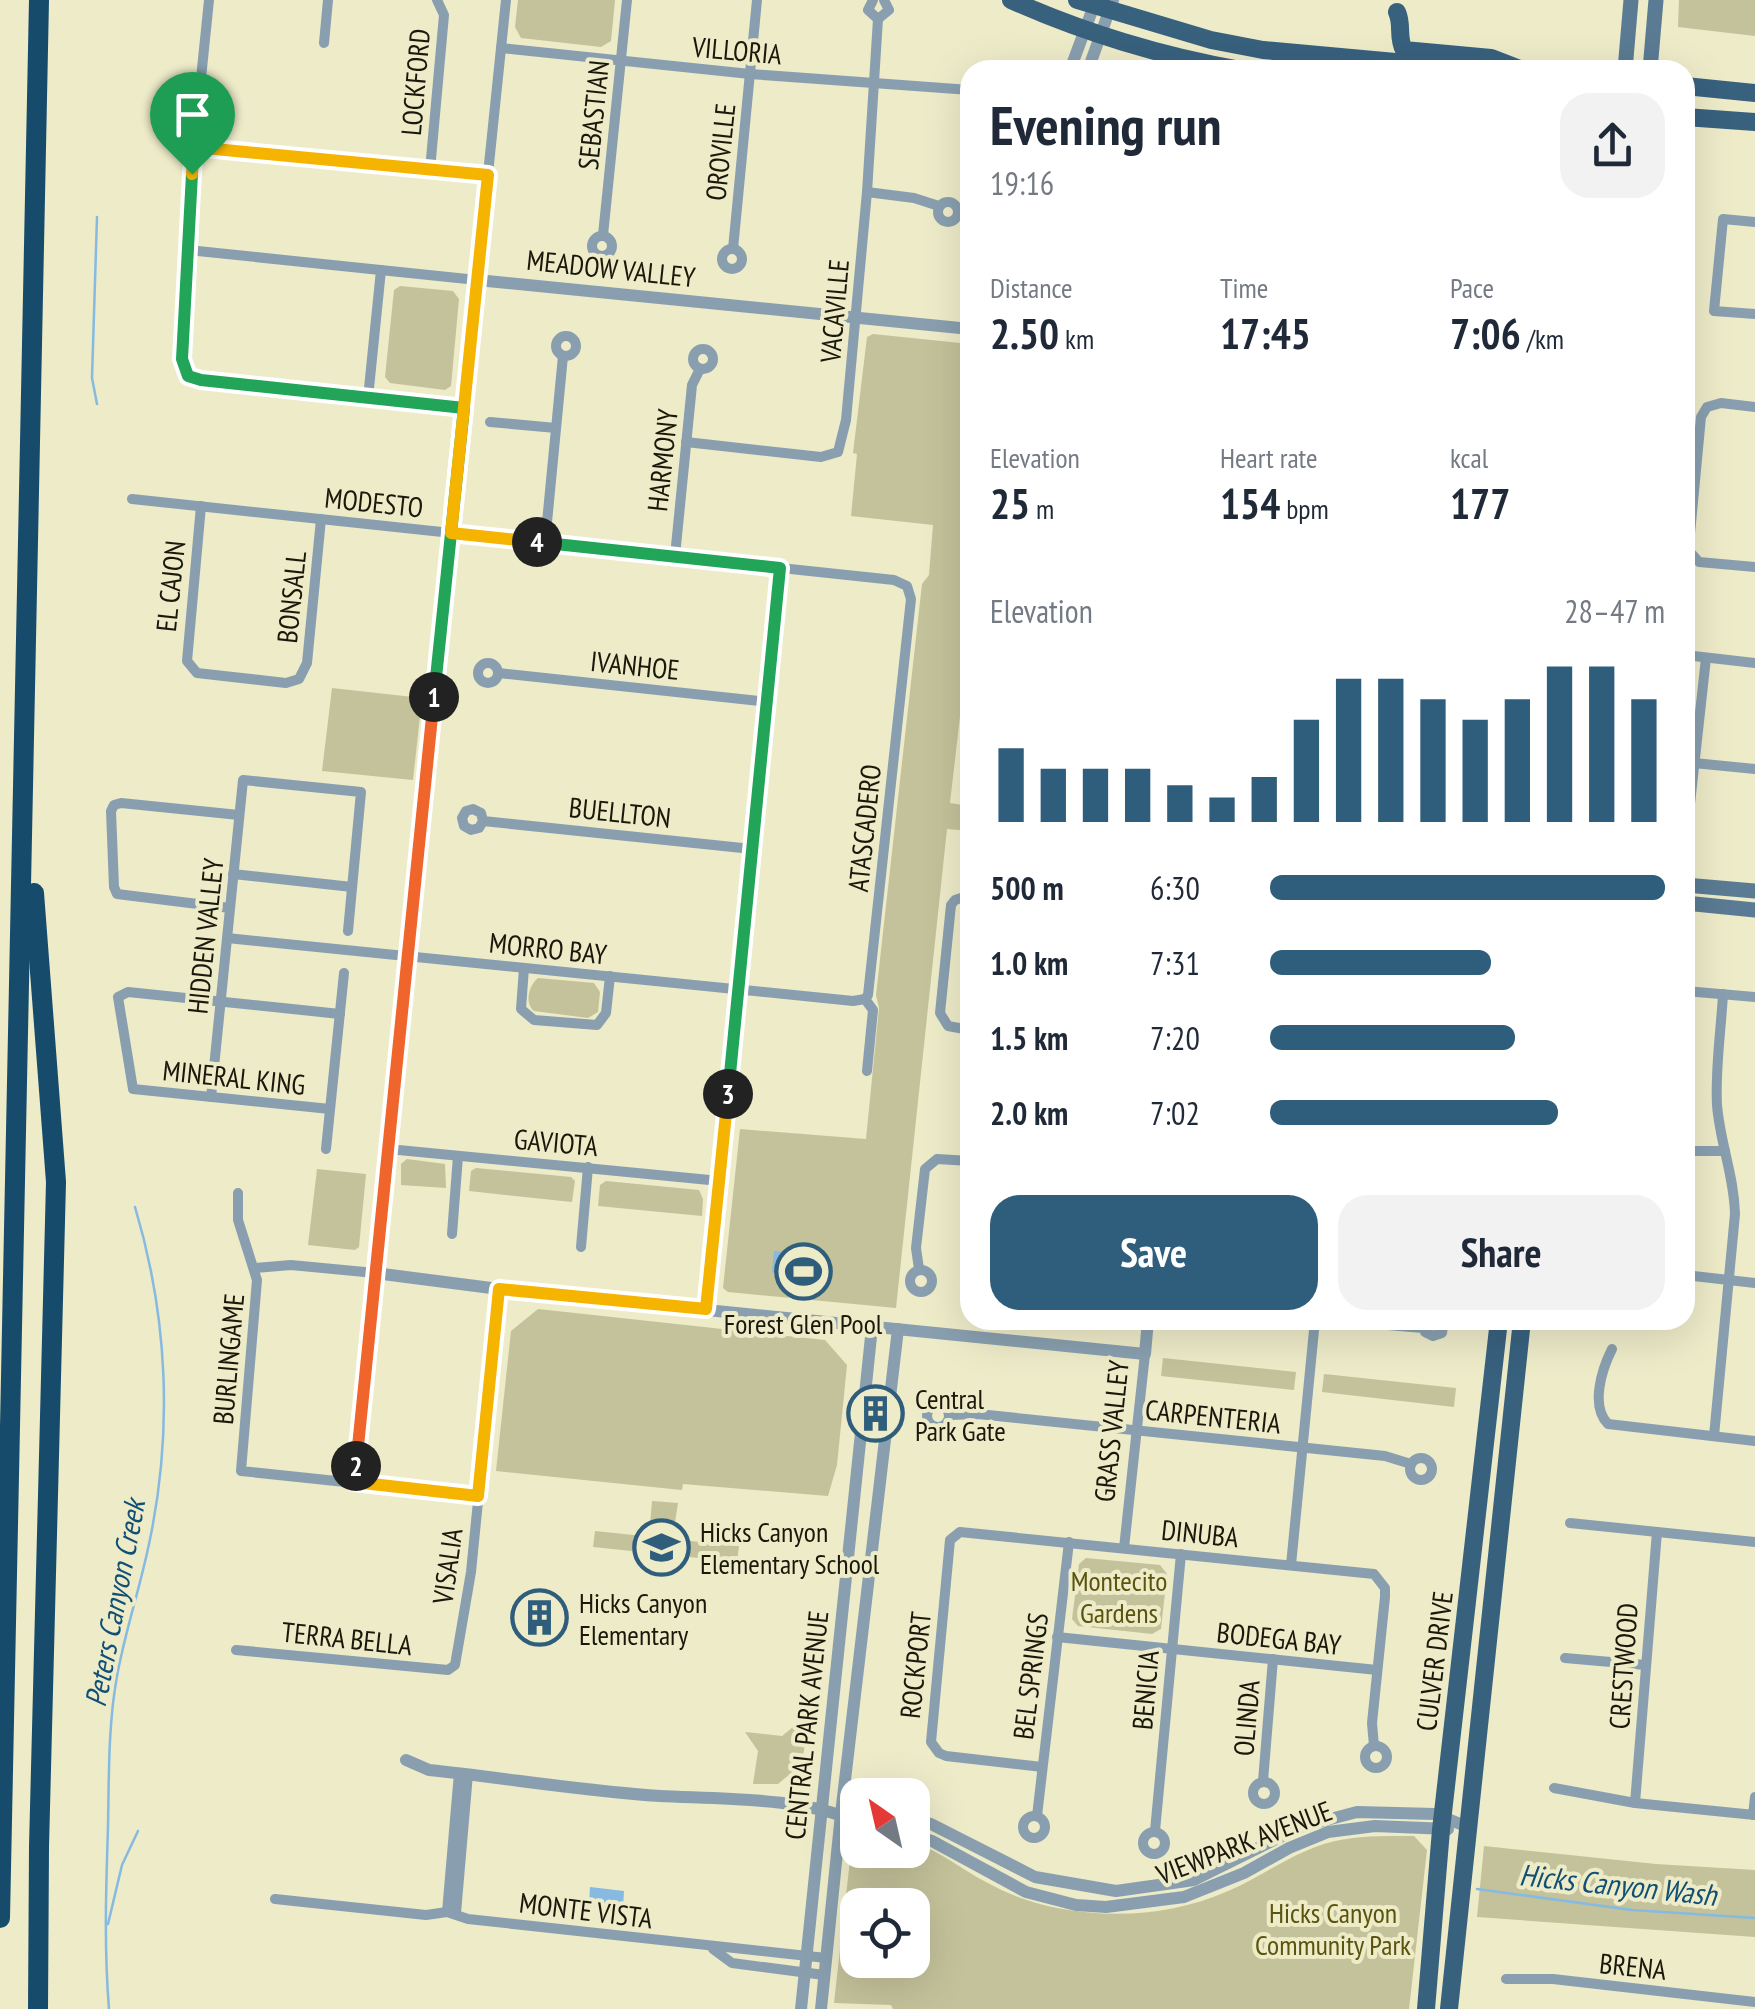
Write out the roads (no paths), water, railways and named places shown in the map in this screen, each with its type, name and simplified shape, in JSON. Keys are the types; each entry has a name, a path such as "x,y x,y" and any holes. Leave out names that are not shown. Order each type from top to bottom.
{"highway":[{"path":"0,1918 40,0"},
{"path":"38,71 51,32 54,0"},
{"path":"26,751 56,1182 38,2009"}],"main road":[{"path":"1011,0 1093,30 1194,60"},
{"path":"1626,60 1631,0"},
{"path":"1651,60 1656,0"},
{"path":"1098,3 1211,40 1263,50 1361,60"},
{"path":"1372,60 1386,42 1390,18 1396,12 1400,20 1399,41 1404,50 1495,60"},
{"path":"1695,87 1755,93"},
{"path":"1695,118 1755,122"},
{"path":"1695,885 1755,891"},
{"path":"1695,905 1755,910"},
{"name":"CULVER DRIVE","path":"1426,2009 1438,1825 1498,1330"},
{"name":"CULVER DRIVE","path":"1449,2009 1521,1330"}],"street":[{"path":"209,0 194,147 183,370 201,380 464,408"},
{"path":"324,43 328,0"},
{"name":"LOCKFORD","path":"430,170 444,15 436,0"},
{"path":"478,1496 354,1482 506,0"},
{"name":"SEBASTIAN","path":"603,235 627,0"},
{"name":"OROVILLE","path":"733,249 757,0"},
{"name":"VACAVILLE","path":"873,0 868,10 878,19"},
{"name":"VACAVILLE","path":"686,442 821,456 838,452 844,438 856,318 878,19 889,10 884,0"},
{"path":"1089,60 1098,3"},
{"path":"1076,60 1093,30"},
{"name":"VILLORIA","path":"501,48 750,74 960,89"},
{"path":"194,147 488,175"},
{"path":"867,192 914,198 938,206"},
{"path":"1755,222 1723,219 1714,311 1755,314"},
{"name":"MEADOW VALLEY","path":"188,250 960,328"},
{"path":"368,398 381,270"},
{"path":"545,543 563,356"},
{"name":"HARMONY","path":"675,556 692,385 700,369"},
{"path":"1695,491 1701,417 1707,406 1720,403 1755,407"},
{"path":"490,422 556,428"},
{"name":"MODESTO","path":"132,499 894,580 907,586"},
{"name":"EL CAJON","path":"201,506 186,653 190,669 286,683 299,679"},
{"name":"BONSALL","path":"299,679 307,663 321,519"},
{"path":"1695,558 1699,562 1755,567"},
{"path":"706,1309 780,568"},
{"name":"ATASCADERO","path":"867,1071 873,1010 865,999 911,599 907,586"},
{"path":"1695,656 1755,662"},
{"path":"1695,754 1706,658"},
{"name":"IVANHOE","path":"498,672 768,702"},
{"path":"1695,763 1755,769"},
{"name":"HIDDEN VALLEY","path":"211,1097 243,780 361,792 352,887"},
{"path":"230,908 117,894 111,812 114,805 240,815"},
{"name":"BUELLTON","path":"483,820 752,849"},
{"path":"234,874 352,887 348,931"},
{"path":"960,898 951,906 940,1014 948,1026 960,1028"},
{"name":"MORRO BAY","path":"227,938 738,990 865,999"},
{"path":"524,968 521,1009 529,1018 553,1022 597,1025 606,1012 610,976"},
{"path":"326,1149 344,973"},
{"path":"1695,992 1755,997"},
{"name":"MINERAL KING","path":"220,1002 120,994 118,1003 132,1089 330,1109"},
{"path":"1714,1436 1735,1214 1734,1179 1725,1151 1717,1088 1723,994"},
{"path":"220,1002 340,1014"},
{"name":"GAVIOTA","path":"388,1149 720,1181"},
{"path":"1695,1151 1725,1151"},
{"path":"452,1234 458,1156"},
{"path":"920,1270 916,1248 922,1177 930,1162 960,1159"},
{"path":"581,1247 588,1167"},
{"name":"BURLINGAME","path":"238,1193 238,1220 257,1280 241,1471 354,1482"},
{"path":"255,1268 291,1265 1144,1354"},
{"path":"1695,1277 1755,1283"},
{"name":"VISALIA","path":"452,1668 471,1572 499,1289"},
{"name":"CENTRAL PARK AVENUE","path":"801,2009 872,1327"},
{"name":"CENTRAL PARK AVENUE","path":"845,1778 898,1329"},
{"name":"GRASS VALLEY","path":"1124,1548 1147,1330"},
{"path":"1291,1564 1314,1330"},
{"path":"1612,1348 1604,1366 1599,1405 1608,1424 1755,1441"},
{"path":"866,1385 893,1388"},
{"name":"CARPENTERIA","path":"950,1415 978,1414 1385,1456 1411,1464"},
{"path":"1570,1523 1755,1542"},
{"name":"DINUBA","path":"954,1536 967,1532 1365,1572 1380,1579 1385,1597 1377,1670"},
{"name":"CRESTWOOD","path":"1635,1803 1657,1532"},
{"name":"ROCKPORT","path":"954,1536 950,1540 931,1742 946,1756 1042,1767"},
{"name":"BEL SPRINGS","path":"1037,1816 1069,1542"},
{"name":"BENICIA","path":"1155,1831 1181,1554"},
{"name":"BODEGA BAY","path":"1057,1637 1377,1670"},
{"name":"TERRA BELLA","path":"236,1650 452,1668"},
{"path":"1565,1658 1645,1666"},
{"name":"OLINDA","path":"1263,1781 1274,1660"},
{"path":"1374,1746 1377,1670"},
{"path":"406,1760 429,1770 840,1814"},
{"path":"452,1912 464,1773"},
{"path":"1554,1788 1635,1803 1754,1815 1755,1797"},
{"name":"VIEWPARK AVENUE","path":"930,1824 1035,1877 1087,1888 1130,1890 1194,1880 1300,1826 1339,1816 1382,1811 1438,1825"},
{"name":"CENTRAL PARK AVENUE","path":"822,2009 840,1824"},
{"path":"1438,1825 1468,1827"},
{"name":"VIEWPARK AVENUE","path":"930,1840 1026,1892 1076,1904 1131,1906 1209,1888 1328,1832 1375,1826 1438,1825"},
{"path":"1130,1890 1131,1906"},
{"name":"MONTE VISTA","path":"275,1899 426,1915 452,1912 468,1919 826,1958"},
{"name":"MONTE VISTA","path":"712,1948 732,1963 824,1975"},
{"name":"BRENA","path":"1506,1979 1553,1980 1755,2002"},
{"path":"1694,2009 1695,1995"}],"water":[{"path":"774,1251 809,1254 805,1282 797,1285 772,1272"},
{"path":"590,1887 624,1891 623,1909 589,1906"}],"waterway":[{"path":"97,217 92,378 97,404"},
{"name":"Peters Canyon Creek","path":"109,2009 106,1918 112,1714 120,1660 157,1502 164,1417 160,1332 135,1207"},
{"name":"Hicks Canyon Wash","path":"108,1924 122,1865 138,1831"},
{"name":"Hicks Canyon Wash","path":"1477,1889 1632,1910 1755,1918"}],"place":[{"name":"Forest Glen Pool","path":"803,1272"},
{"name":"Central Park Gate","path":"876,1414"},
{"name":"Hicks Canyon Elementary School","path":"661,1547"},
{"name":"Hicks Canyon Elementary","path":"540,1618"}],"park label":[{"name":"Montecito Gardens","path":"1119,1596"},
{"name":"Hicks Canyon Community Park","path":"1333,1928"}]}
